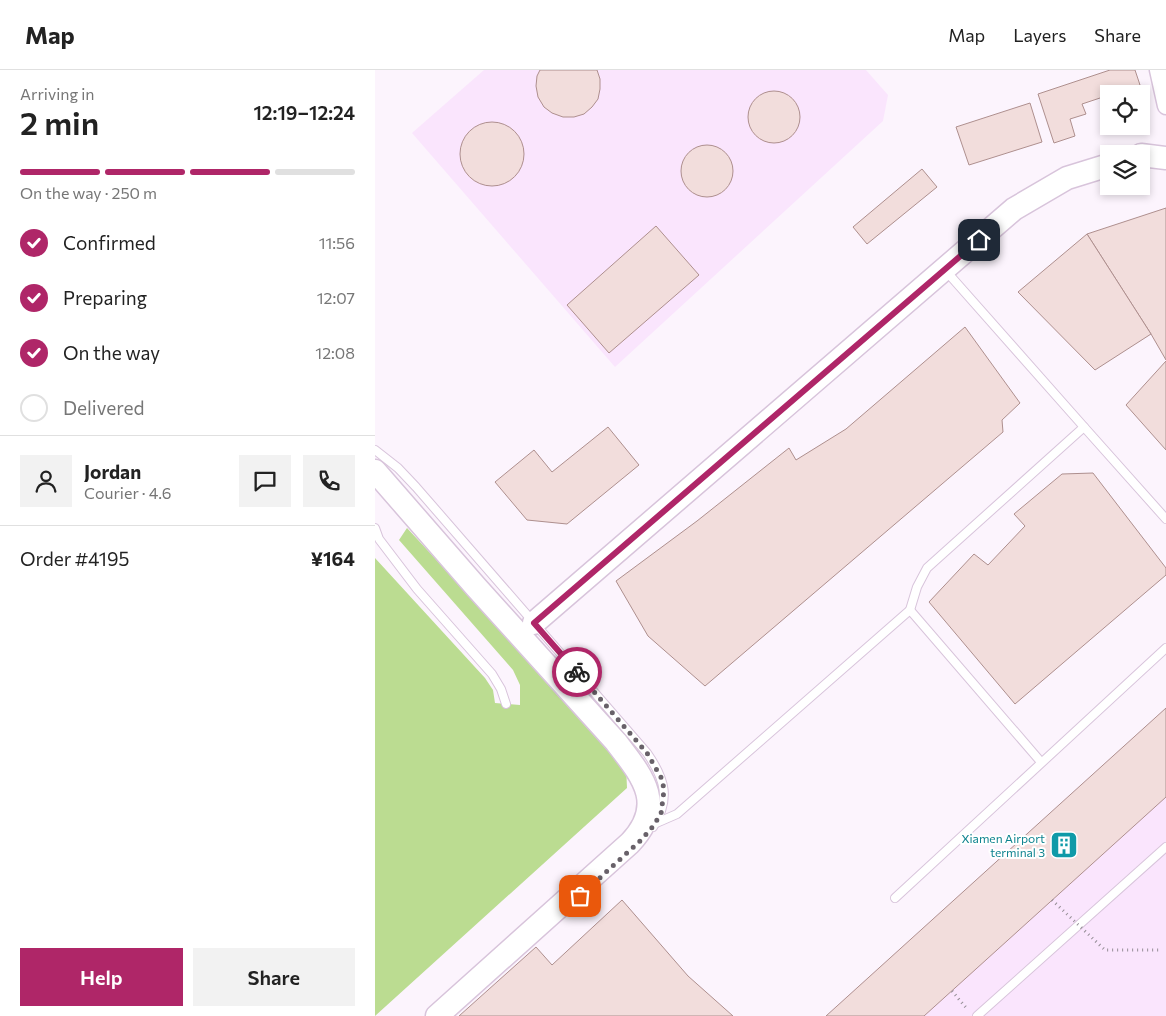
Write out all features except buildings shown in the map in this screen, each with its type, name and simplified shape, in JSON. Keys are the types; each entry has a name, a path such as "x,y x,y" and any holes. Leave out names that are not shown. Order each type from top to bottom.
{"main road":[{"path":"1150,156 1166,158"},
{"path":"534,623 1014,209 1067,178 1100,168"},
{"path":"375,471 476,587 616,742 645,782 648,800 645,824 630,843 437,1016"}],"street":[{"path":"1158,70 1166,106"}],"lane":[{"path":"945,270 1166,519"},
{"path":"654,824 677,814 910,610 917,587 927,568 1084,427"},
{"path":"375,450 398,468 647,753 662,779 664,790 661,814 639,842 447,1016"},
{"path":"375,528 379,539 417,589 493,674 507,704"},
{"path":"910,610 1041,762"},
{"path":"895,898 1166,648"},
{"path":"977,1016 1166,847"}],"path":[{"path":"1052,900 1105,950 1160,950"},
{"path":"952,991 973,1016"}],"shaded area":[{"path":"484,70 866,70 888,95 883,121 615,367 412,133"},
{"path":"1166,708 1166,1016 826,1016"}],"green space":[{"path":"407,528 626,765 627,788 375,1016 375,558 485,678 493,690 495,703 520,705 520,685 513,670 399,540"}],"way so far":[{"path":"577,672 647,753 662,779 664,790 661,814 651,829 580,896"}],"place":[{"name":"Xiamen Airport terminal 3","path":"1064,845"}],"route":[{"path":"577,672 534,623 979,240"}]}
